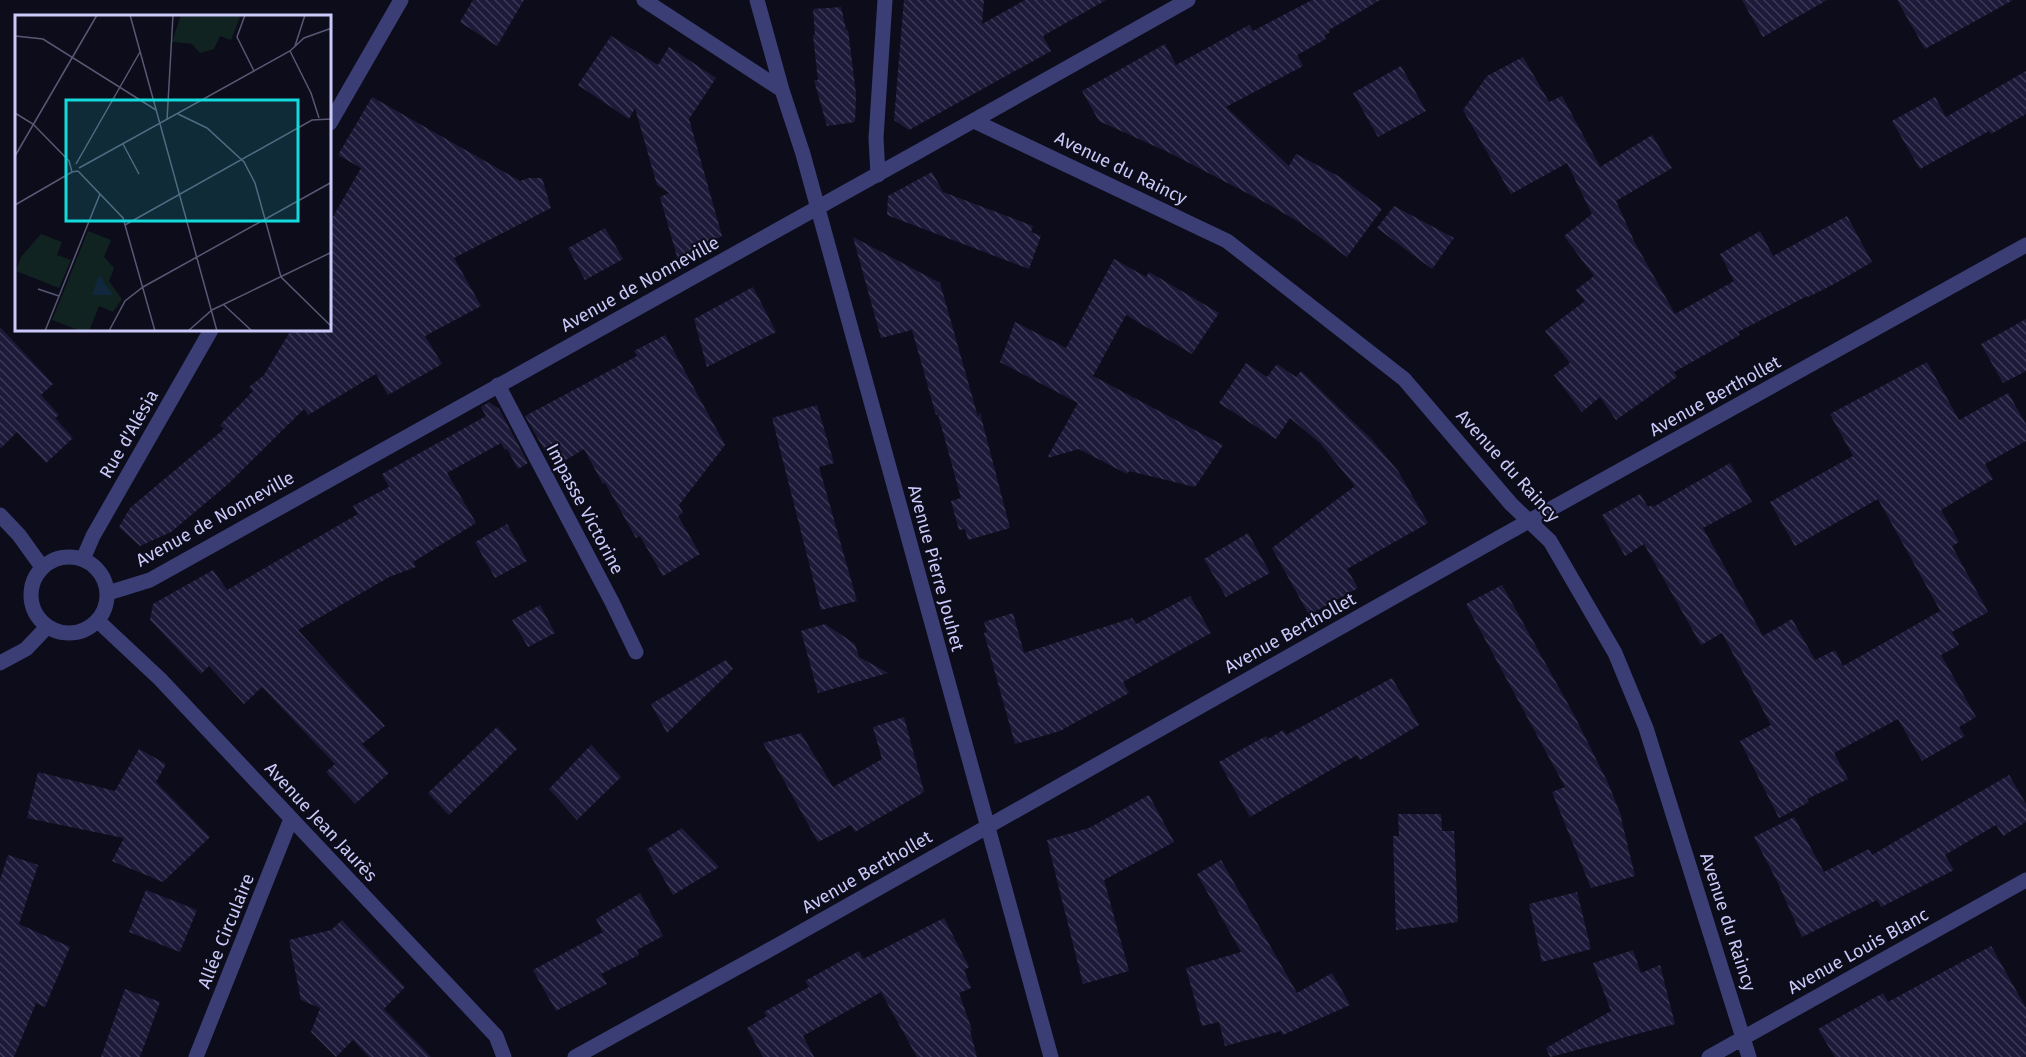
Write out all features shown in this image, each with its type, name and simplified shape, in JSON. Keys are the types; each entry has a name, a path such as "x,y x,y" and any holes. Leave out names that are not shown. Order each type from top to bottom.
{"street":[{"path":"332,120 401,0"},
{"path":"644,0 782,90"},
{"name":"Avenue Pierre Jouhet","path":"757,0 782,90 803,154 1051,1057"},
{"path":"878,176 876,138 885,0"},
{"name":"Avenue de Nonneville","path":"108,593 150,580 878,176 1188,0"},
{"name":"Avenue du Raincy","path":"974,121 1227,241 1404,379 1511,504 1550,541 1615,653 1646,728 1749,1057"},
{"name":"Avenue Berthollet","path":"575,1057 2026,245"},
{"name":"Rue d'Alésia","path":"83,559 93,536 210,332"},
{"name":"Impasse Victorine","path":"498,385 636,652"},
{"path":"0,515 19,535 42,567"},
{"path":"69,556 83,559 96,567 105,579 108,593 105,609 98,621 87,630 60,633 47,627 38,618 32,606 30,591 34,578 42,567 54,559 69,556"},
{"name":"Avenue Jean Jaurès","path":"98,621 160,679 496,1036 504,1057"},
{"path":"0,663 26,649 47,627"},
{"name":"Allée Circulaire","path":"196,1057 291,819"},
{"name":"Avenue Louis Blanc","path":"1709,1057 2026,880"}],"building":[{"path":"473,0 524,0 497,46 460,22"},
{"path":"904,0 984,0 982,24 1025,0 1106,0 1043,36 1051,51 909,130 894,120"},
{"path":"1312,0 1380,0 1329,30 1330,32 1324,36 1326,39 1297,55 1303,66 1226,107 1289,166 1296,154 1340,177 1382,209 1347,257 1299,222 1268,204 1170,153 1099,121 1082,91 1165,44 1176,65 1249,25 1253,31"},
{"path":"1742,0 1827,0 1763,37"},
{"path":"1897,0 2013,0 1925,49"},
{"path":"841,7 846,30 848,30 856,94 855,122 827,126 814,80 818,80 813,35 815,34 813,9"},
{"path":"611,36 658,65 669,47 716,78 689,119 722,236 678,260 660,197 669,193 657,185 635,108 629,119 578,85"},
{"path":"1523,57 1549,102 1562,96 1600,167 1652,135 1672,168 1616,201 1635,243 1675,314 1734,281 1720,254 1760,231 1773,256 1847,216 1872,262 1836,283 1738,332 1740,335 1674,372 1677,377 1616,420 1600,397 1582,412 1554,375 1570,363 1545,331 1585,301 1576,290 1594,276 1564,236 1592,214 1567,163 1511,194 1463,110 1487,76"},
{"path":"1401,66 1426,111 1378,137 1353,93"},
{"path":"2026,71 2026,114 1991,134 1989,131 1920,169 1892,121 1935,97 1946,117"},
{"path":"372,97 520,181 542,178 551,208 454,258 481,306 425,336 442,364 388,395 376,374 308,415 304,409 227,485 171,532 140,546 119,527 130,508 224,429 220,425 253,391 249,387 264,375 290,332 332,332 332,219 361,168 338,155"},
{"path":"932,172 943,192 1033,226 1031,232 1041,236 1029,269 887,215 888,196"},
{"path":"1394,206 1454,238 1432,269 1377,228"},
{"path":"605,228 623,259 585,280 568,248"},
{"path":"853,237 940,283 978,417 980,413 1010,528 968,540 965,529 959,530 951,501 961,498 912,330 881,338"},
{"path":"1114,259 1146,277 1149,272 1219,313 1192,354 1126,315 1093,376 1223,445 1195,487 1129,471 1127,474 1079,449 1047,458 1078,403 1000,362 1015,322 1066,348"},
{"path":"753,287 776,332 707,367 694,319"},
{"path":"2026,319 2026,371 2003,383 1981,344"},
{"path":"0,327 53,384 41,395 59,415 55,418 73,438 46,463 17,432 0,449"},
{"path":"665,335 725,445 679,505 683,513 678,516 700,554 663,576 640,536 636,538 584,449 554,467 525,416 637,356 634,351"},
{"path":"1927,362 1959,420 2008,393 2026,424 2026,441 1985,464 1993,479 1941,510 1959,542 1952,546 1988,612 1952,632 1878,499 1795,546 1770,502 1853,456 1830,414"},
{"path":"1246,363 1267,377 1277,364 1296,377 1301,371 1372,440 1398,471 1428,523 1347,569 1358,588 1309,615 1272,548 1355,486 1320,443 1290,418 1276,439 1219,403"},
{"path":"489,402 499,409 528,463 518,469 501,443 447,473 476,523 413,562 416,567 389,577 298,630 385,726 362,744 389,773 355,804 326,772 335,764 262,687 244,704 209,666 201,674 150,620 153,604 213,570 227,590 358,514 353,506 389,487 382,474 486,416 481,407"},
{"path":"817,405 834,463 819,467 857,601 821,610 772,418"},
{"path":"1730,463 1752,502 1703,528 1763,636 1792,619 1815,660 1835,650 1843,666 1940,611 1959,645 1941,655 1976,717 1959,727 1965,736 1922,761 1898,719 1834,753 1848,779 1807,799 1809,802 1779,818 1740,741 1771,725 1722,633 1701,645 1644,544 1625,556 1602,515 1640,494 1648,507 1652,505 1653,507"},
{"path":"507,524 527,561 495,578 475,542"},
{"path":"1248,533 1270,573 1226,597 1204,559"},
{"path":"1502,585 1574,715 1608,783 1622,818 1635,876 1591,888 1552,792 1565,787 1466,604"},
{"path":"1190,596 1211,633 1123,682 1129,693 1060,731 1015,744 984,633 987,632 984,622 1013,613 1024,653 1132,618 1136,624"},
{"path":"540,605 555,633 528,647 512,620"},
{"path":"825,624 855,644 859,657 888,673 818,693 801,631"},
{"path":"726,660 733,669 667,733 651,704"},
{"path":"1392,678 1419,725 1360,760 1357,755 1250,817 1219,762 1266,736 1268,739 1283,730 1286,735"},
{"path":"904,717 924,792 855,832 851,825 818,842 763,743 801,733 833,787 882,759 873,727"},
{"path":"497,727 517,749 449,815 428,793"},
{"path":"591,745 621,777 577,820 549,789"},
{"path":"139,749 166,764 156,782 210,837 163,882 112,861 124,838 27,818 38,772 115,791"},
{"path":"2009,775 2026,804 2026,822 2003,836 1996,825 1945,855 1954,870 1881,907 1877,900 1802,937 1754,837 1794,817 1824,872 1869,849 1872,855"},
{"path":"1149,795 1174,842 1104,880 1129,971 1083,984 1047,840 1089,828"},
{"path":"1398,814 1441,814 1442,831 1454,831 1458,922 1396,930 1393,836 1399,836"},
{"path":"682,828 719,867 673,895 647,849"},
{"path":"8,855 38,865 19,924 70,947 45,1007 36,1003 14,1057 0,1057 0,880"},
{"path":"1221,860 1297,993 1332,973 1350,1005 1283,1035 1281,1031 1225,1046 1219,1022 1202,1026 1186,968 1241,952 1197,874"},
{"path":"146,890 197,910 180,952 129,932"},
{"path":"1577,892 1591,949 1542,962 1529,904"},
{"path":"640,893 663,936 637,950 639,955 601,974 607,984 556,1011 533,970 603,932 596,919"},
{"path":"944,918 969,967 964,970 971,988 959,993 972,1030 970,1031 977,1057 917,1057 881,992 803,1036 814,1057 763,1057 747,1028 767,1016 764,1012 809,987 805,981 859,951 863,959"},
{"path":"342,920 405,987 384,1009 431,1057 369,1057 353,1040 336,1057 311,1032 320,1008 301,1000 289,940 331,930"},
{"path":"1991,946 2026,1008 2026,1057 1835,1057 1818,1029 1883,993 1888,1002"},
{"path":"1633,950 1641,973 1660,965 1675,1024 1550,1057 1546,1048 1611,1011 1593,963"},
{"path":"125,989 160,1002 140,1057 101,1057"}]}
